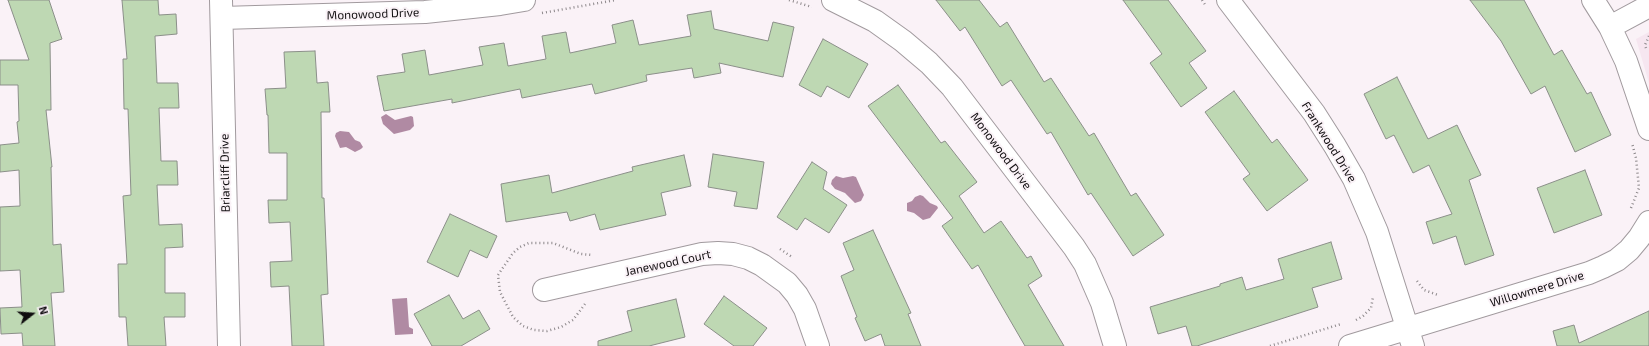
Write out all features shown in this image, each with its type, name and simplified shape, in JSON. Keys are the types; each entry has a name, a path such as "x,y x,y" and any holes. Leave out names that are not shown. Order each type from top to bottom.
{"street":[{"name":"Frankwood Drive","path":"1228,0 1314,113 1354,179 1377,232 1411,337"},
{"path":"1593,0 1610,27 1626,61 1649,129"},
{"name":"Monowood Drive","path":"222,9 425,12 500,4 531,7"},
{"name":"Monowood Drive","path":"824,4 875,21 903,40 929,63 952,87 1086,264 1102,303 1115,346"},
{"path":"1610,27 1649,6"},
{"name":"Briarcliff Drive","path":"222,9 229,346"},
{"name":"Willowmere Drive","path":"1411,337 1604,267 1617,260 1629,250 1649,222"},
{"name":"Janewood Court","path":"544,290 702,254 733,254 762,264 788,283 805,309 818,346"},
{"path":"1350,346 1411,337"}],"path":[{"path":"531,7 616,0"},
{"path":"789,0 824,4"},
{"path":"1202,0 1207,6"},
{"path":"1647,53 1645,45 1649,36"},
{"path":"1628,215 1639,188 1638,170"},
{"path":"506,262 498,275 500,292 513,318 523,326 534,330 546,331 561,327 573,320 587,302"},
{"path":"1415,279 1424,290 1437,295 1444,294"},
{"path":"1354,321 1363,316 1371,308 1373,293"},
{"path":"1270,346 1346,323"}],"shaded area":[{"path":"1649,32 1649,83 1636,39"},
{"path":"386,114 395,120 411,116 413,117 414,126 410,130 394,134 383,124 381,117"},
{"path":"340,131 349,132 355,140 360,142 363,147 355,152 346,147 340,148 335,136 336,133"},
{"path":"836,176 843,178 853,176 856,177 864,195 861,201 855,203 845,193 835,189 831,184 832,180"},
{"path":"920,195 938,208 930,218 923,220 914,213 907,211 907,203"},
{"path":"407,298 409,327 413,329 413,334 395,335 392,299"}],"building":[{"path":"8,0 49,0 62,39 50,43 51,110 46,110 52,167 53,245 61,244 64,292 51,293 55,346 23,346 22,333 1,334 0,308 22,307 20,270 0,271 0,207 20,206 19,170 0,172 0,145 19,143 17,122 19,121 18,85 0,85 0,60 29,60"},
{"path":"122,0 158,0 159,15 176,14 177,34 155,36 157,83 178,83 179,108 159,108 161,161 177,161 178,185 157,185 159,225 182,224 183,247 165,248 165,293 185,293 185,317 164,317 166,346 128,346 126,317 119,317 118,264 127,264 123,196 131,195 128,109 124,109 123,59 127,59"},
{"path":"936,0 979,0 1000,27 1007,22 1044,82 1051,78 1089,136 1094,133 1131,196 1136,193 1164,235 1133,256 1091,193 1088,195 1051,132 1047,134 1011,80 1002,86 965,27 960,31"},
{"path":"1123,0 1168,0 1206,51 1189,63 1207,88 1181,107 1150,63 1162,54"},
{"path":"1470,0 1524,0 1554,55 1562,50 1587,94 1591,92 1611,135 1575,152 1545,86 1531,94 1501,41"},
{"path":"711,11 714,29 768,41 773,22 794,27 783,77 719,63 721,73 694,78 692,68 646,75 647,81 595,94 592,84 522,98 520,89 452,103 452,99 384,111 377,76 405,72 402,54 425,50 429,75 483,65 479,47 504,43 508,66 546,59 542,36 566,32 570,53 616,43 612,25 633,20 639,45 691,36 687,15"},
{"path":"823,39 868,64 849,98 827,86 821,97 799,85"},
{"path":"315,51 317,83 328,82 330,112 321,112 322,198 324,198 328,294 321,295 324,346 292,346 289,286 271,287 270,262 292,261 290,222 269,223 268,200 287,200 287,153 269,153 268,115 265,89 286,88 284,52"},
{"path":"1397,77 1428,139 1457,125 1481,175 1469,180 1494,255 1465,265 1456,236 1433,244 1426,222 1452,214 1429,165 1413,173 1394,135 1386,139 1364,94"},
{"path":"898,85 941,143 945,141 977,182 959,196 984,233 1001,221 1027,258 1031,256 1042,276 1028,285 1064,346 1025,346 978,265 972,269 942,226 953,218 868,106"},
{"path":"1234,91 1272,143 1277,139 1308,180 1267,211 1243,179 1250,174 1205,112"},
{"path":"713,154 764,162 757,209 734,206 737,192 708,187"},
{"path":"684,155 691,186 661,193 666,215 600,230 595,214 570,221 567,212 506,222 501,184 549,175 552,193 633,171 632,167"},
{"path":"812,162 827,172 823,189 847,205 829,233 805,218 797,230 777,217"},
{"path":"1585,170 1602,215 1554,233 1537,188"},
{"path":"450,214 497,236 487,258 470,250 458,277 427,262"},
{"path":"873,230 911,313 908,314 921,346 885,346 881,334 865,341 855,318 857,317 841,276 854,270 843,243"},
{"path":"1331,242 1342,279 1312,288 1318,307 1197,346 1192,346 1186,326 1158,334 1150,307 1220,286 1220,284 1242,277 1246,290 1284,279 1278,259"},
{"path":"449,295 463,319 479,310 490,329 461,346 432,346 414,314"},
{"path":"724,296 767,328 753,346 734,346 704,324"},
{"path":"676,299 685,337 649,346 598,346 598,341 632,331 627,311"},
{"path":"1649,311 1649,346 1557,346 1553,331 1574,325 1579,343"}]}
